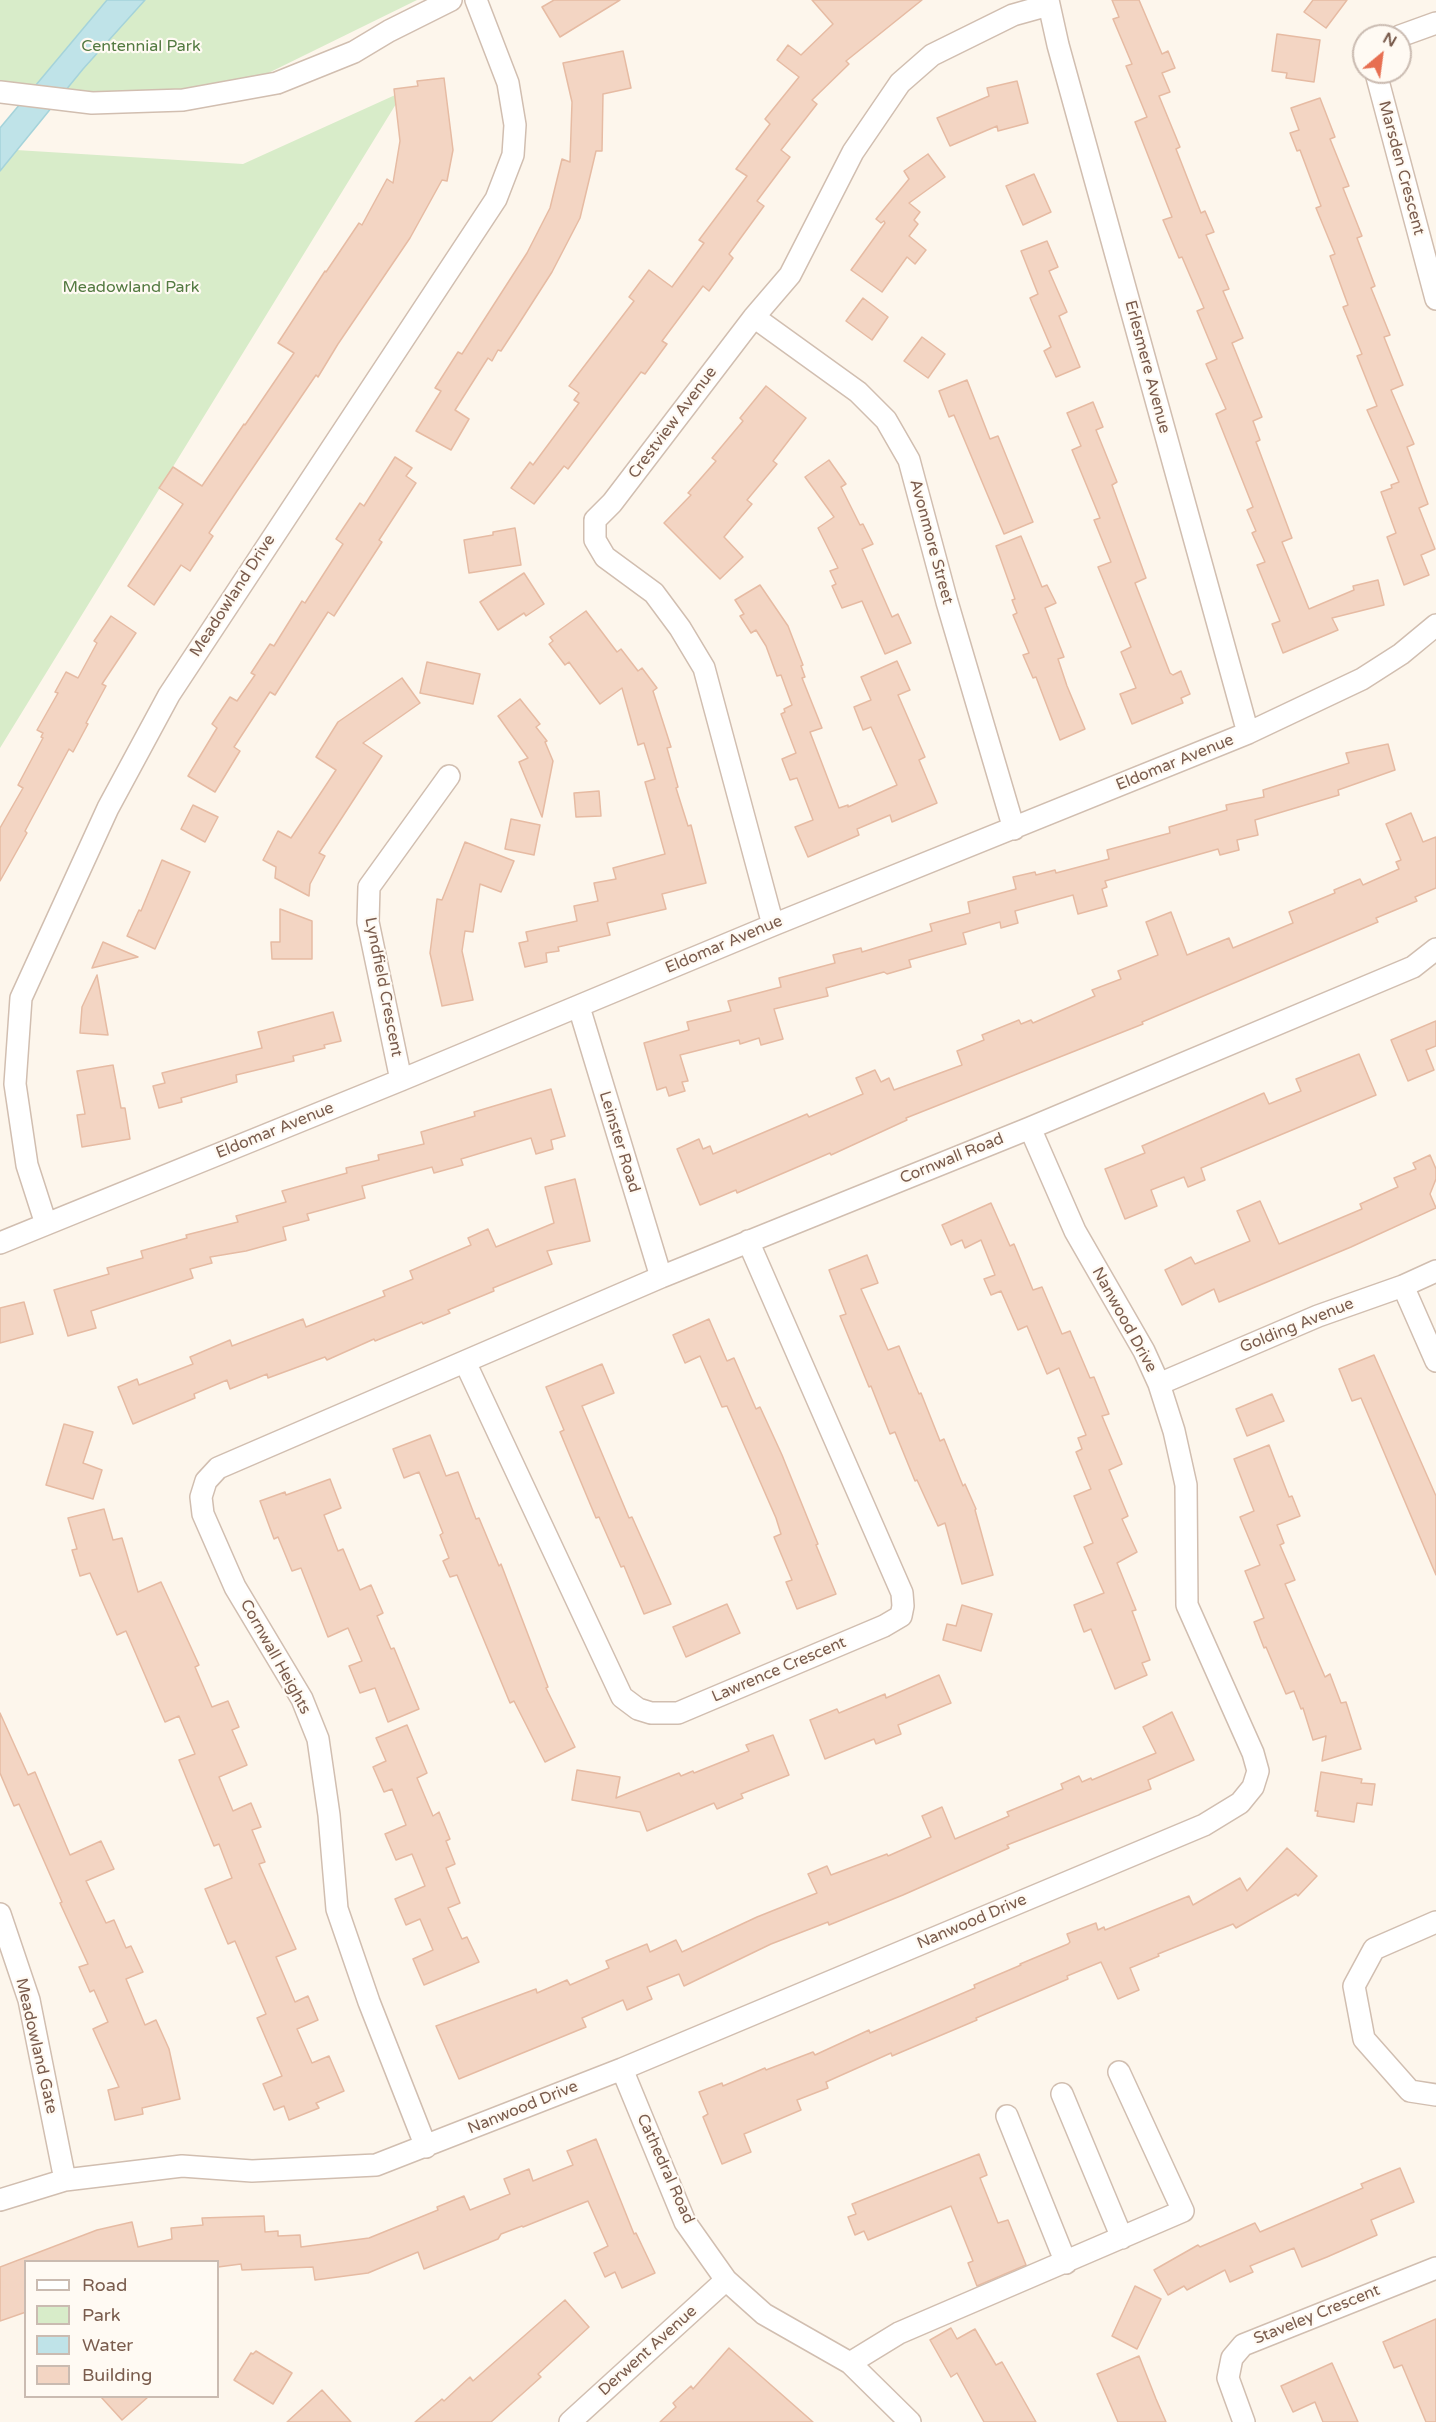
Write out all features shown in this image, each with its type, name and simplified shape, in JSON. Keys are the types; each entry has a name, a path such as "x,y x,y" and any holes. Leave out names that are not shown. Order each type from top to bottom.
{"street":[{"path":"0,92 92,103 183,100 277,83 354,52 389,31 451,0"},
{"name":"Meadowland Drive","path":"46,1224 27,1165 15,1084 21,998 108,808 168,695 496,200 513,155 515,125 508,82 476,0"},
{"name":"Crestview Avenue","path":"773,925 704,668 680,628 654,593 604,557 595,540 595,520 612,503 754,317 790,275 853,152 900,83 932,55 1013,15 1049,3"},
{"name":"Erlesmere Avenue","path":"1049,3 1058,45 1248,733"},
{"path":"1412,32 1436,23"},
{"name":"Marsden Crescent","path":"1379,84 1436,299"},
{"name":"Avonmore Street","path":"754,317 858,392 885,420 909,460 947,602 1014,829"},
{"name":"Eldomar Avenue","path":"0,1243 579,1007 773,925 1248,733 1362,679 1401,654 1436,625"},
{"name":"Lyndfield Crescent","path":"401,1080 368,922 369,887 449,776"},
{"name":"Cornwall Road","path":"465,1362 661,1276 1030,1128 1413,967 1436,950"},
{"name":"Leinster Road","path":"579,1007 661,1276"},
{"name":"Nanwood Drive","path":"0,2200 65,2180 182,2166 252,2171 376,2165 622,2069 1204,1825 1240,1803 1253,1787 1258,1771 1253,1753 1187,1605 1186,1485 1174,1431 1159,1384 1144,1351 1075,1231 1030,1128"},
{"name":"Lawrence Crescent","path":"465,1362 622,1696 638,1709 651,1713 678,1713 862,1635 901,1616 902,1593 748,1241"},
{"name":"Golding Avenue","path":"1159,1384 1318,1316 1403,1286 1436,1271"},
{"path":"1403,1286 1436,1361"},
{"name":"Cornwall Heights","path":"426,2146 369,2002 337,1909 318,1739 302,1699 235,1587 203,1514 201,1497 206,1481 218,1468 465,1362"},
{"name":"Meadowland Gate","path":"0,1914 28,2000 65,2180"},
{"path":"1436,1922 1374,1949 1354,1986 1364,2039 1410,2091 1436,2095"},
{"name":"Cathedral Road","path":"622,2069 685,2222 726,2280 764,2314 850,2363 910,2422"},
{"path":"850,2363 899,2333 1183,2211 1119,2072"},
{"path":"1062,2094 1122,2238"},
{"path":"1007,2116 1066,2263"},
{"name":"Staveley Crescent","path":"1244,2422 1228,2378 1232,2358 1243,2344 1436,2268"},
{"name":"Derwent Avenue","path":"570,2422 726,2280"}],"green space":[{"name":"Centennial Park","path":"0,0 417,0 250,82 138,96 0,82"},
{"name":"Meadowland Park","path":"404,91 0,748 0,149 243,164"}],"water":[{"path":"107,0 145,0 83,69 0,171 0,128"}],"building":[{"path":"554,0 620,0 560,37 542,7"},
{"path":"812,0 922,0 846,61 849,64 812,100 817,104 781,150 790,157 757,201 764,206 729,254 733,258 709,291 703,286 662,341 667,344 645,374 641,372 568,469 564,466 534,504 511,488 530,462 533,465 579,403 574,400 579,393 569,386 634,301 629,297 649,270 672,287 704,243 699,240 747,176 736,169 770,124 765,119 799,77 777,60 788,45 801,55 833,24"},
{"path":"1112,0 1139,0 1162,54 1168,51 1175,68 1162,73 1170,92 1159,96 1180,147 1176,149 1201,213 1205,211 1214,232 1206,235 1229,289 1223,291 1243,338 1232,343 1262,417 1253,421 1260,440 1256,442 1292,538 1282,542 1309,609 1354,590 1353,586 1378,580 1384,605 1332,618 1338,630 1283,653 1272,624 1280,621 1257,565 1265,562 1252,533 1256,531 1247,510 1253,507 1216,414 1226,409 1206,364 1217,359 1197,311 1204,308 1163,220 1172,217 1135,122 1147,117 1126,66 1132,64 1113,19 1119,17"},
{"path":"1313,0 1347,0 1326,28 1304,12"},
{"path":"1277,34 1320,40 1314,82 1286,78 1287,73 1272,71"},
{"path":"623,51 631,88 603,94 602,151 596,151 580,218 552,272 518,325 492,361 488,358 455,410 469,419 451,450 416,431 441,391 435,388 458,352 462,354 527,253 550,208 562,159 570,162 572,102 563,63"},
{"path":"444,78 453,150 447,181 442,180 410,238 318,377 316,375 209,533 213,536 190,571 181,565 154,605 128,586 183,504 159,488 173,467 202,486 294,353 278,343 359,223 362,225 387,179 393,183 400,141 394,89 418,86 417,81"},
{"path":"1017,81 1028,123 998,131 997,126 950,146 937,118 989,96 987,88"},
{"path":"1320,98 1335,137 1330,139 1349,186 1343,188 1362,236 1357,238 1375,286 1371,288 1390,335 1384,337 1403,385 1391,390 1414,444 1407,447 1428,504 1419,508 1435,549 1421,555 1429,575 1404,585 1387,537 1396,533 1381,492 1392,488 1391,485 1399,482 1367,410 1377,406 1357,356 1362,354 1343,307 1348,305 1330,256 1335,254 1316,208 1321,206 1300,150 1297,151 1290,133 1299,130 1291,108"},
{"path":"928,154 945,177 909,203 920,212 914,220 918,224 909,236 926,250 915,264 907,257 882,292 851,270 885,223 876,219 909,179 904,171"},
{"path":"1034,174 1051,212 1023,225 1006,186"},
{"path":"1047,241 1058,267 1049,271 1067,312 1059,316 1080,367 1056,377 1044,351 1051,347 1030,298 1038,294 1021,251"},
{"path":"863,298 888,317 872,340 846,321"},
{"path":"922,337 945,354 928,378 904,361"},
{"path":"967,380 990,439 998,436 1033,522 1004,534 954,415 949,417 939,391"},
{"path":"766,386 806,418 773,461 777,464 747,500 752,504 724,537 743,557 720,579 664,523 691,495 688,493 716,461 712,458 743,421 740,418"},
{"path":"1093,402 1103,427 1096,430 1117,482 1112,485 1146,578 1135,583 1170,673 1173,675 1181,671 1190,694 1181,698 1183,703 1132,724 1120,694 1136,688 1121,652 1131,647 1098,567 1111,562 1094,520 1100,518 1072,450 1081,446 1067,413"},
{"path":"395,457 412,468 406,476 416,483 379,540 382,542 334,616 328,612 275,695 270,692 234,747 240,751 215,792 188,776 217,728 212,724 230,697 237,701 255,675 251,673 270,644 274,646 302,601 305,603 343,544 336,539 360,503 364,506"},
{"path":"829,460 846,484 841,487 860,525 863,524 873,544 862,549 892,617 898,614 911,643 885,654 862,601 842,608 832,586 836,584 830,571 838,568 818,528 834,517 805,477"},
{"path":"515,528 521,565 469,573 464,540"},
{"path":"1021,536 1042,587 1047,585 1056,603 1045,608 1064,657 1058,659 1085,729 1060,740 1036,677 1033,678 1023,655 1029,653 1013,615 1017,613 1012,600 1015,599 996,546"},
{"path":"524,573 544,604 526,616 524,613 498,630 480,602"},
{"path":"760,585 788,626 803,665 801,666 805,677 802,678 822,728 810,732 839,808 848,805 848,807 897,785 871,727 863,730 854,707 871,700 861,677 897,661 910,690 898,695 925,757 919,760 937,803 892,822 890,815 857,829 859,835 808,857 795,827 813,820 797,778 790,780 782,759 796,753 781,714 785,712 784,709 792,705 781,675 777,676 766,646 756,630 751,633 740,616 744,614 735,600"},
{"path":"586,611 617,652 621,649 638,671 642,668 657,688 653,691 671,747 667,748 678,787 676,788 688,826 691,825 706,883 662,894 666,909 607,923 610,935 558,947 559,951 546,953 547,962 525,967 519,943 528,941 526,932 577,921 574,906 598,901 594,883 616,879 613,868 665,854 645,782 655,779 644,743 638,745 622,688 600,704 569,662 565,665 549,644 553,641 550,637"},
{"path":"111,616 136,633 102,684 106,686 86,723 88,724 73,752 69,749 0,881 0,828 23,788 18,785 43,738 41,737 43,733 37,730 58,693 55,692 66,672 78,678 97,643 94,641"},
{"path":"427,662 480,674 473,704 420,693"},
{"path":"402,678 420,703 363,743 382,756 319,853 325,856 310,884 309,896 275,878 276,867 263,860 278,831 291,838 336,770 316,757 338,722"},
{"path":"520,699 540,724 536,727 547,741 545,742 553,761 542,817 519,762 528,758 498,716"},
{"path":"1388,744 1395,770 1338,790 1339,795 1255,820 1258,835 1237,840 1239,850 1220,855 1218,849 1105,881 1107,887 1102,889 1107,906 1078,914 1073,895 1015,911 1018,923 1001,928 1000,922 963,933 966,944 909,960 911,967 826,988 828,996 774,1009 783,1039 761,1045 759,1038 740,1044 739,1040 680,1055 688,1081 682,1082 685,1091 669,1096 666,1087 657,1090 644,1043 689,1030 687,1022 731,1011 728,1001 781,987 779,978 835,963 833,955 861,948 862,952 932,931 930,924 970,913 968,902 1016,889 1013,877 1035,872 1036,875 1055,870 1056,873 1109,859 1107,850 1170,833 1169,827 1227,810 1226,805 1264,797 1263,790 1349,763 1346,753"},
{"path":"599,791 601,816 576,817 574,793"},
{"path":"193,805 218,817 205,842 181,829"},
{"path":"1411,813 1423,842 1436,837 1436,888 1415,897 1417,901 1376,918 1378,922 1142,1022 1143,1024 906,1118 907,1120 831,1155 830,1153 737,1193 736,1190 700,1205 677,1149 699,1139 703,1149 710,1146 713,1154 807,1114 809,1117 863,1094 856,1078 875,1070 881,1082 889,1078 894,1090 962,1065 957,1051 984,1040 982,1035 1019,1020 1021,1024 1031,1020 1033,1023 1095,996 1092,990 1121,979 1118,971 1158,955 1146,922 1171,912 1187,955 1229,938 1233,948 1293,923 1289,912 1335,893 1334,890 1360,879 1363,885 1399,869 1396,862 1401,860 1386,824"},
{"path":"511,819 540,825 534,855 505,849"},
{"path":"465,842 514,861 501,892 480,884 473,932 465,931 462,951 473,1000 442,1006 430,953 437,899 442,900"},
{"path":"162,860 190,872 155,949 127,936 139,910 141,911"},
{"path":"280,909 312,921 312,959 272,959 271,942 280,942"},
{"path":"103,942 138,957 92,968"},
{"path":"97,975 108,1035 80,1033 82,1007"},
{"path":"333,1012 341,1041 324,1045 325,1048 293,1056 294,1061 236,1075 237,1082 181,1098 182,1102 159,1108 153,1086 165,1083 162,1073 262,1048 258,1032"},
{"path":"1436,1021 1436,1046 1426,1050 1434,1070 1408,1081 1391,1040"},
{"path":"1359,1054 1376,1095 1201,1168 1205,1180 1188,1187 1184,1177 1151,1190 1157,1206 1125,1219 1105,1169 1145,1153 1142,1146 1264,1093 1269,1104 1301,1091 1296,1079"},
{"path":"113,1065 121,1108 125,1108 130,1139 82,1147 77,1115 85,1114 77,1071"},
{"path":"551,1089 565,1136 551,1140 553,1149 536,1154 531,1138 461,1159 463,1165 434,1173 432,1167 362,1186 365,1198 307,1214 309,1220 283,1227 286,1240 246,1251 210,1257 212,1263 190,1269 193,1278 91,1311 96,1328 68,1336 54,1290 109,1274 107,1268 143,1258 141,1251 187,1238 186,1235 238,1222 236,1216 286,1202 282,1191 347,1173 346,1168 379,1160 378,1155 424,1144 421,1132 475,1116 474,1112"},
{"path":"1430,1155 1436,1169 1436,1179 1430,1194 1436,1208 1351,1247 1219,1302 1214,1289 1182,1305 1165,1270 1191,1257 1195,1264 1250,1241 1237,1211 1260,1201 1279,1244 1362,1209 1360,1204 1398,1187 1394,1178 1416,1169 1413,1163"},
{"path":"575,1179 590,1241 547,1251 552,1264 493,1288 494,1291 448,1310 450,1313 423,1324 422,1322 375,1341 374,1339 327,1360 325,1357 268,1378 267,1374 230,1389 227,1380 194,1394 195,1398 133,1424 118,1387 137,1379 139,1385 193,1364 190,1357 230,1340 232,1346 303,1319 306,1327 385,1296 383,1291 413,1279 410,1271 471,1245 468,1238 488,1229 496,1247 554,1223 545,1187"},
{"path":"991,1203 1010,1246 1014,1244 1033,1290 1042,1287 1062,1334 1070,1331 1090,1378 1094,1377 1109,1414 1102,1416 1122,1464 1109,1470 1128,1516 1122,1519 1137,1552 1117,1563 1136,1610 1132,1611 1150,1660 1142,1663 1147,1675 1115,1689 1091,1629 1084,1632 1074,1605 1104,1593 1084,1547 1093,1543 1074,1496 1091,1489 1076,1452 1082,1449 1078,1438 1086,1435 1059,1368 1047,1374 1027,1326 1018,1330 1001,1291 991,1295 984,1279 995,1275 981,1240 965,1248 962,1240 951,1245 942,1225"},
{"path":"867,1255 878,1283 861,1289 888,1350 899,1346 940,1441 944,1439 963,1486 965,1484 976,1509 993,1575 962,1584 945,1523 938,1526 917,1480 915,1481 895,1432 890,1434 840,1316 846,1314 829,1270"},
{"path":"24,1302 33,1334 0,1343 0,1308"},
{"path":"709,1319 727,1361 734,1358 756,1409 760,1407 782,1455 836,1594 797,1609 786,1582 792,1580 774,1537 781,1534 776,1518 727,1406 722,1407 700,1356 685,1363 673,1335"},
{"path":"1374,1355 1436,1496 1436,1575 1361,1398 1352,1401 1339,1369"},
{"path":"602,1364 614,1393 582,1406 629,1518 632,1517 671,1604 644,1614 624,1566 621,1567 599,1517 596,1518 560,1432 564,1430 546,1387"},
{"path":"1272,1394 1284,1421 1247,1436 1236,1409"},
{"path":"64,1424 93,1432 83,1463 102,1470 93,1499 46,1485"},
{"path":"430,1435 446,1476 458,1472 476,1519 479,1518 499,1566 501,1564 548,1687 546,1688 575,1747 545,1762 514,1701 510,1703 457,1575 450,1577 443,1561 449,1558 440,1535 443,1533 419,1472 404,1478 393,1449"},
{"path":"1269,1445 1289,1497 1292,1496 1300,1516 1277,1525 1284,1543 1280,1545 1295,1580 1285,1584 1325,1677 1330,1674 1341,1703 1346,1702 1361,1749 1322,1761 1326,1736 1313,1740 1303,1708 1301,1709 1294,1691 1286,1694 1254,1622 1264,1618 1245,1571 1260,1565 1240,1517 1254,1511 1234,1459"},
{"path":"330,1479 341,1508 324,1515 338,1551 343,1549 360,1590 371,1585 383,1613 377,1616 391,1649 394,1648 419,1709 388,1722 375,1688 360,1693 349,1666 362,1661 348,1628 328,1637 301,1568 292,1571 278,1537 274,1539 260,1501 285,1492 286,1495"},
{"path":"104,1509 113,1540 122,1538 138,1592 161,1582 199,1665 195,1667 212,1707 228,1701 239,1727 232,1730 247,1765 219,1777 233,1811 251,1803 261,1827 252,1830 265,1862 259,1864 296,1949 276,1957 295,2002 308,1996 318,2020 297,2029 312,2063 329,2056 344,2091 316,2103 319,2108 289,2120 284,2106 274,2110 263,2084 282,2076 257,2018 266,2014 235,1941 228,1944 205,1889 232,1878 219,1844 214,1846 179,1760 195,1754 179,1716 165,1722 126,1631 117,1635 90,1573 80,1576 72,1550 77,1549 68,1518"},
{"path":"727,1604 740,1633 686,1657 673,1627"},
{"path":"962,1605 992,1614 981,1651 943,1640 947,1624 956,1626"},
{"path":"939,1675 951,1703 898,1725 901,1734 876,1744 874,1739 825,1759 810,1720 837,1709 839,1713 885,1694 886,1698"},
{"path":"1172,1712 1194,1760 1148,1780 1151,1789 1007,1845 1009,1848 903,1895 829,1925 828,1922 771,1944 684,1986 679,1974 647,1987 652,1999 627,2010 623,2000 582,2018 586,2027 459,2079 436,2026 536,1989 537,1993 567,1980 570,1985 609,1968 606,1961 647,1944 650,1952 676,1940 682,1952 757,1917 817,1893 808,1874 827,1866 831,1875 887,1854 888,1856 931,1837 922,1816 942,1807 955,1839 1009,1816 1007,1812 1063,1789 1061,1784 1079,1776 1082,1782 1091,1778 1092,1780 1156,1753 1143,1727"},
{"path":"0,1713 28,1775 35,1772 70,1855 101,1841 114,1869 86,1881 106,1923 114,1920 126,1948 131,1946 143,1972 126,1979 145,2025 156,2020 169,2049 180,2099 142,2108 143,2114 115,2120 108,2090 119,2087 93,2029 108,2022 94,1990 90,1992 79,1967 88,1964 60,1903 62,1902 19,1804 14,1806 0,1773"},
{"path":"407,1725 427,1773 417,1778 433,1816 439,1812 450,1839 446,1841 455,1864 446,1868 460,1903 448,1908 462,1939 467,1937 479,1962 424,1985 413,1959 433,1950 420,1919 406,1925 395,1899 425,1886 412,1854 396,1860 385,1834 406,1825 392,1789 384,1792 373,1767 386,1761 376,1738"},
{"path":"773,1735 789,1775 741,1794 743,1798 717,1809 714,1803 647,1831 640,1812 572,1800 577,1770 620,1777 616,1798 679,1773 681,1776 693,1771 694,1773 749,1751 746,1745"},
{"path":"1321,1772 1362,1779 1361,1783 1375,1784 1372,1805 1357,1803 1354,1822 1317,1816 1318,1811 1315,1811"},
{"path":"1287,1848 1317,1876 1298,1896 1296,1894 1236,1928 1233,1924 1158,1954 1159,1956 1130,1968 1139,1990 1118,1999 1101,1962 1067,1976 1068,1979 976,2018 977,2020 892,2056 891,2053 826,2082 828,2088 797,2100 801,2110 744,2134 751,2152 722,2164 703,2117 708,2114 699,2092 722,2083 723,2086 765,2068 766,2070 813,2052 815,2055 869,2030 870,2033 975,1988 974,1985 1068,1944 1070,1942 1067,1934 1096,1923 1098,1930 1104,1927 1105,1930 1189,1896 1193,1905 1240,1878 1247,1891"},
{"path":"596,2139 634,2234 636,2233 655,2273 622,2288 615,2272 605,2277 594,2253 608,2246 588,2201 501,2234 498,2239 424,2269 418,2252 368,2273 315,2280 313,2267 242,2270 241,2264 219,2267 219,2260 24,2260 24,2313 0,2321 0,2267 97,2230 132,2222 138,2247 172,2239 171,2228 203,2225 202,2218 264,2216 265,2232 278,2231 278,2236 300,2235 301,2247 369,2238 438,2210 437,2207 464,2196 470,2210 510,2194 504,2179 529,2169 533,2181 573,2165 567,2151"},
{"path":"979,2154 987,2175 980,2178 998,2223 1008,2220 1026,2265 977,2286 968,2263 973,2261 951,2206 868,2240 864,2231 855,2235 848,2217 856,2214 852,2204"},
{"path":"1400,2168 1414,2202 1371,2220 1377,2235 1327,2257 1302,2267 1294,2248 1250,2266 1253,2272 1230,2282 1225,2270 1187,2290 1184,2286 1168,2295 1154,2270 1198,2245 1200,2247 1255,2223 1260,2232 1363,2188 1361,2184"},
{"path":"1135,2286 1161,2299 1137,2349 1112,2336"},
{"path":"565,2300 589,2327 538,2374 541,2377 491,2422 415,2422 442,2399 444,2401 470,2377 473,2381"},
{"path":"1436,2319 1436,2422 1426,2422 1402,2365 1394,2368 1383,2342"},
{"path":"951,2328 957,2339 975,2329 996,2365 1002,2362 1036,2422 984,2422 957,2373 951,2377 930,2340"},
{"path":"729,2348 813,2422 660,2422 676,2407 673,2403 691,2386 693,2389"},
{"path":"256,2351 292,2373 273,2404 234,2380 251,2353"},
{"path":"1139,2356 1166,2422 1118,2422 1097,2374"},
{"path":"1332,2363 1358,2422 1323,2422 1315,2402 1293,2412 1281,2386"},
{"path":"322,2390 351,2422 287,2422"},
{"path":"102,2398 147,2398 122,2420"}]}
